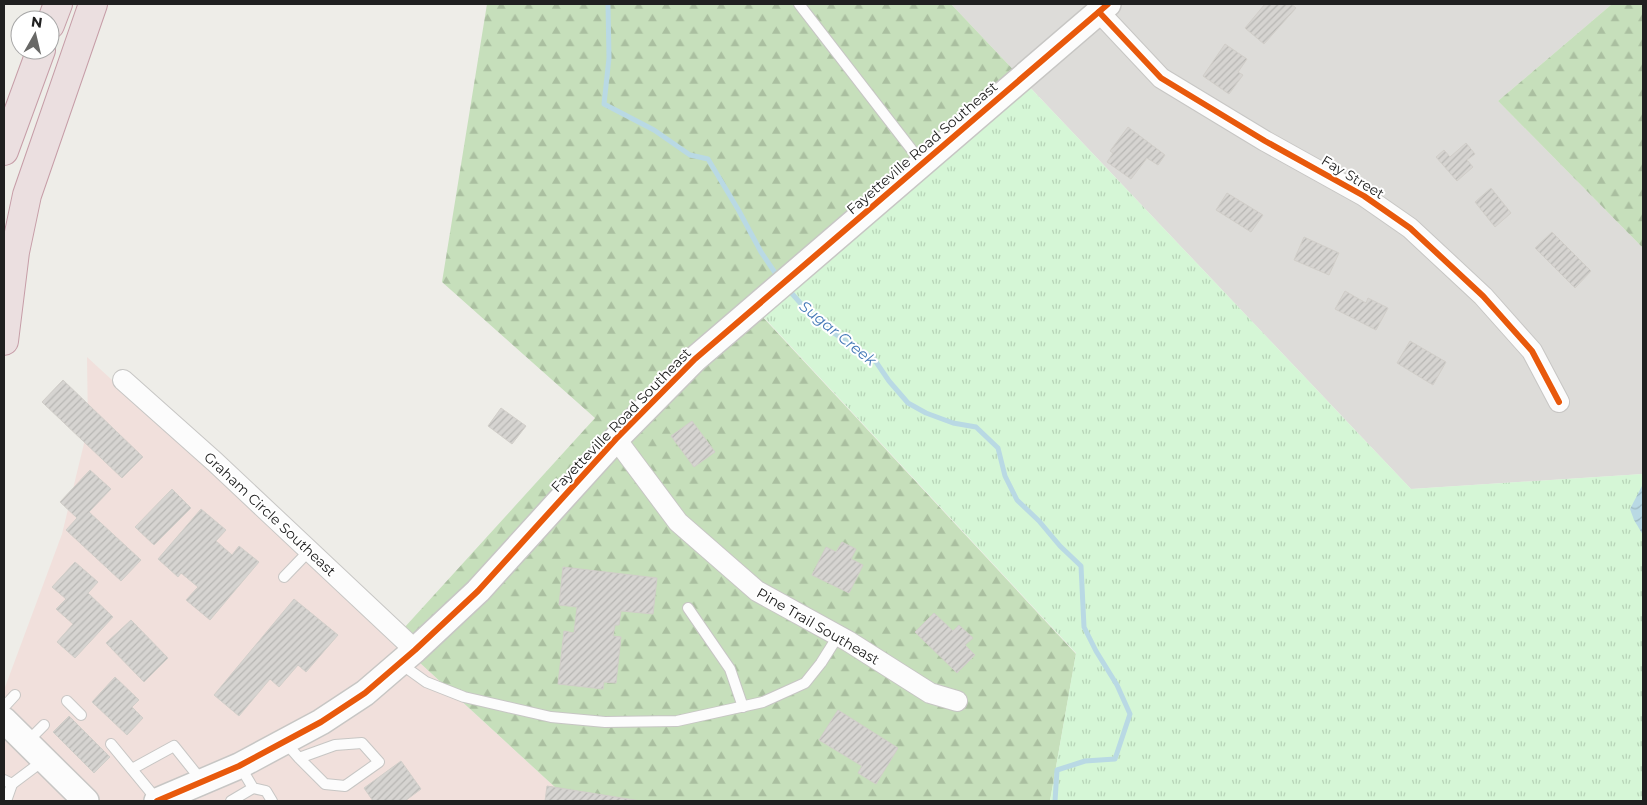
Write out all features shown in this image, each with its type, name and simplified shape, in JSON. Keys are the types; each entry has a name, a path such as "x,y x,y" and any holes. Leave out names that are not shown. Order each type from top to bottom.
{"highway":[{"path":"4,341 15,252 27,195 93,4"},
{"path":"4,151 37,60"}],"street":[{"name":"Fayetteville Road Southeast","path":"157,801 239,766 292,750 321,722 365,693 408,657 478,591 616,440 695,359 1103,8"},
{"name":"Fay Street","path":"1103,8 1167,82 1265,141 1364,196 1410,228 1483,296 1532,351 1559,402"},
{"name":"Graham Circle Southeast","path":"124,380 215,462 309,551 408,657"},
{"name":"Pine Trail Southeast","path":"616,440 678,522 757,591 838,636 930,693 956,701"},
{"path":"4,720 86,801"}],"lane":[{"path":"799,4 922,163"},
{"path":"284,577 309,551"},
{"path":"688,608 730,668 743,707"},
{"path":"408,657 426,682 464,697 551,717 605,722 676,721 763,702 805,683 822,663 838,636"},
{"path":"4,707 15,695"},
{"path":"67,702 81,715"},
{"path":"26,742 44,725"},
{"path":"362,743 379,762 344,786 325,784 292,750 362,743"},
{"path":"111,744 157,801"},
{"path":"132,769 174,746 203,781"},
{"path":"6,801 8,782 44,760"},
{"path":"239,766 253,788"},
{"path":"231,801 253,788 266,791 272,801"}],"shaded area":[{"path":"951,4 1612,4 1498,101 1643,248 1643,474 1411,489"},
{"path":"87,357 570,801 4,801 4,690 62,534 88,427"}],"green space":[{"path":"487,4 951,4 1021,78 747,300 1076,654 1050,801 570,801 394,639 595,418 442,282"},
{"path":"1612,4 1643,4 1643,248 1498,101"},
{"path":"1021,78 1411,489 1643,474 1643,801 1050,801 1076,653 747,299"}],"water":[{"path":"1643,484 1643,535 1630,509"}],"building":[{"path":"1265,4 1291,4 1296,8 1264,44 1245,28"},
{"path":"1225,44 1247,59 1238,72 1243,75 1229,94 1203,76"},
{"path":"1128,127 1165,155 1158,165 1147,158 1131,179 1107,162 1113,153 1110,151"},
{"path":"1466,143 1475,154 1467,160 1473,167 1457,181 1436,157 1444,150 1450,157"},
{"path":"1491,188 1511,213 1495,227 1475,202"},
{"path":"1227,193 1263,215 1251,232 1216,210"},
{"path":"1552,232 1591,271 1575,288 1535,248"},
{"path":"1304,237 1339,253 1329,275 1294,260"},
{"path":"1345,291 1366,303 1368,298 1388,308 1376,330 1335,309"},
{"path":"1410,341 1446,362 1433,385 1397,363"},
{"path":"63,380 143,457 122,478 42,402"},
{"path":"501,408 526,426 512,444 488,426"},
{"path":"692,421 715,452 694,467 671,436"},
{"path":"90,470 111,489 89,512 141,560 121,581 66,530 77,518 60,502"},
{"path":"172,489 191,508 154,545 135,527"},
{"path":"201,509 226,530 216,541 232,555 239,546 259,562 210,620 186,600 198,587 181,573 178,577 158,559"},
{"path":"842,542 856,549 851,559 863,565 849,593 812,575 826,547 836,552"},
{"path":"75,562 98,582 88,593 113,617 75,658 57,642 73,624 56,609 66,599 52,587"},
{"path":"563,567 657,578 653,614 621,611 619,625 615,625 613,636 621,637 616,683 604,682 603,689 558,684 564,631 574,633 577,607 559,605"},
{"path":"294,599 338,635 306,672 298,665 279,687 270,679 239,716 214,695"},
{"path":"934,613 953,631 959,625 973,638 965,645 975,655 957,673 915,632"},
{"path":"131,620 168,658 144,682 106,643"},
{"path":"115,677 139,700 132,707 143,718 127,735 92,702"},
{"path":"838,710 898,748 876,784 858,773 862,766 819,740"},
{"path":"69,716 110,757 94,773 53,732"},
{"path":"401,761 421,789 405,801 373,801 364,788"},
{"path":"547,786 641,801 545,801"}],"waterway":[{"name":"Sugar Creek","path":"608,4 609,58 604,104 654,130 690,155 708,159 761,252 778,277"},
{"name":"Sugar Creek","path":"787,288 811,315 829,330 874,359 889,381 908,403 926,413 953,423 976,427 998,448 1005,476 1017,500 1081,566 1084,627 1117,685 1130,714 1115,759 1085,761 1057,770 1055,801"}],"cycle path":[{"path":"157,801 239,766 321,722 365,693 415,650 478,591 616,439 695,359 1108,4"},
{"path":"1099,12 1161,78 1265,141 1364,196 1410,228 1483,296 1532,351 1559,402"}]}
